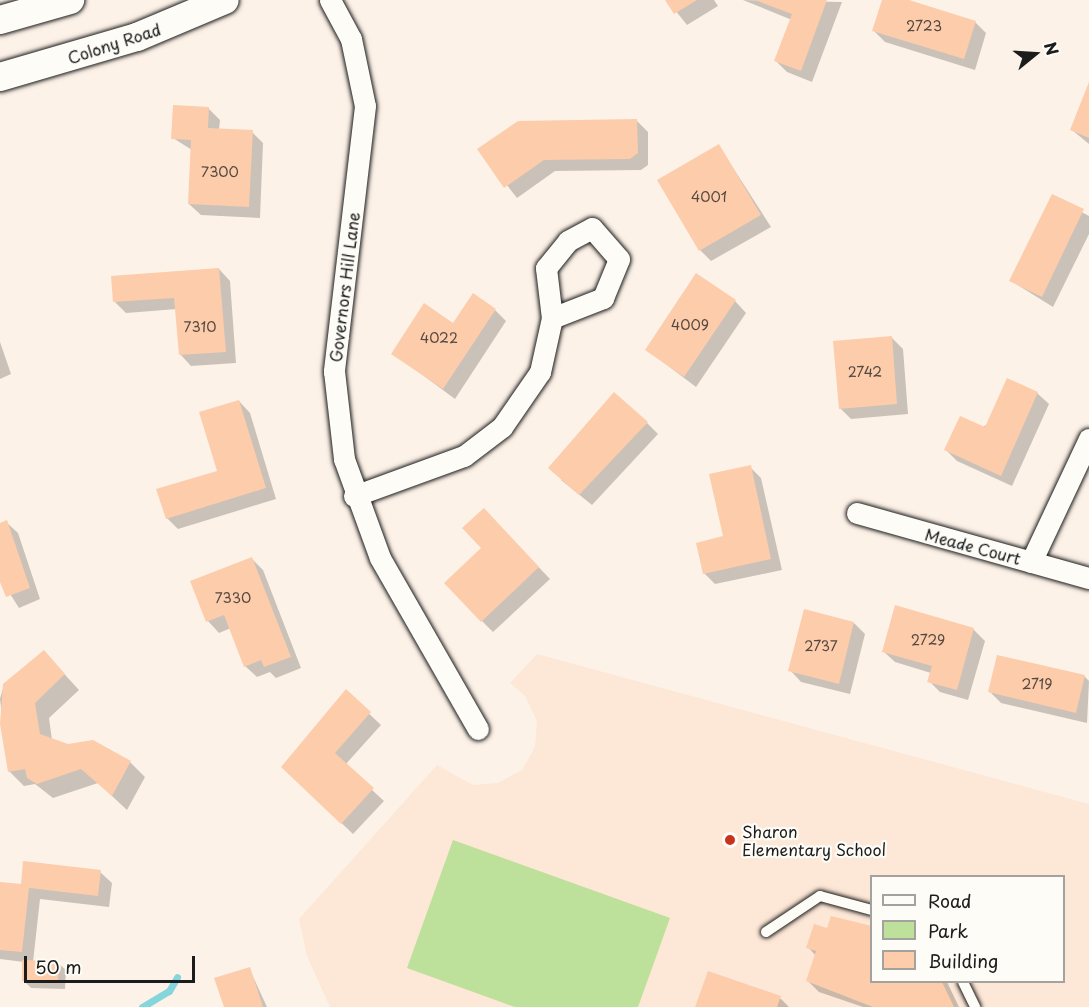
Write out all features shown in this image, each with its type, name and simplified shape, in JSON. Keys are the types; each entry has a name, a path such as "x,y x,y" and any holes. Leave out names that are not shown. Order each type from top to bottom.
{"main road":[{"path":"0,20 70,0"},
{"name":"Colony Road","path":"0,77 137,37 225,0"}],"street":[{"name":"Governors Hill Lane","path":"330,0 351,39 365,106 334,371 335,408 354,496 380,558 478,729"},
{"path":"354,496 464,456 502,427 540,372 552,318"},
{"path":"1031,562 1089,439"},
{"name":"Meade Court","path":"857,513 1089,578"}],"lane":[{"path":"766,932 820,896 870,909"},
{"path":"964,983 975,1007"}],"shaded area":[{"name":"Sharon Elementary School","path":"537,654 1089,804 1089,1007 330,1007 307,956 299,919 437,765 473,785 498,783 522,770 535,747 537,721 525,696 510,683"}],"green space":[{"path":"453,840 670,918 638,1007 515,1007 407,968"}],"building":[{"path":"665,0 697,0 674,14"},
{"path":"755,0 827,0 801,71 774,61 792,14"},
{"path":"882,0 909,0 976,21 964,59 872,31"},
{"path":"1089,82 1089,138 1070,130"},
{"path":"173,105 209,107 208,128 253,130 249,207 188,204 191,140 171,139"},
{"path":"637,119 638,153 630,159 544,160 504,188 477,149 518,121"},
{"path":"719,144 761,215 699,251 657,180"},
{"path":"1052,194 1084,209 1042,297 1009,281"},
{"path":"219,268 226,352 179,355 174,298 113,302 111,276"},
{"path":"696,273 736,300 684,377 645,350"},
{"path":"473,293 496,309 443,389 391,354 424,303 453,323"},
{"path":"892,336 897,404 839,409 833,341"},
{"path":"1007,378 1038,392 1001,476 944,450 960,416 985,427"},
{"path":"614,392 648,422 579,495 548,468"},
{"path":"239,400 266,488 166,519 156,489 217,471 199,412"},
{"path":"751,465 771,559 703,574 696,543 723,536 709,474"},
{"path":"484,508 539,567 481,622 444,583 481,548 462,528"},
{"path":"7,520 30,588 6,597 0,582 0,523"},
{"path":"252,557 291,657 264,667 261,660 244,667 224,615 206,622 190,581"},
{"path":"895,605 974,628 957,690 927,682 932,666 882,652"},
{"path":"804,609 854,622 839,684 788,671"},
{"path":"44,650 65,674 35,703 40,734 68,744 93,740 131,761 112,796 81,769 37,784 27,778 25,769 8,772 0,724 3,684"},
{"path":"997,655 1085,675 1076,713 988,692"},
{"path":"346,689 371,712 335,753 374,788 341,824 281,767"},
{"path":"23,861 101,870 98,896 29,888 22,952 0,950 0,882 21,884"},
{"path":"831,916 870,926 870,983 942,983 954,1007 873,1007 806,981 816,951 806,948 814,924 827,928"},
{"path":"22,960 59,961 58,982 22,981"},
{"path":"250,967 263,1007 224,1007 214,978"},
{"path":"708,971 781,996 777,1007 695,1007"}],"waterway":[{"path":"142,1007 169,991 177,977"}],"place":[{"name":"Sharon Elementary School","path":"730,840"}]}
